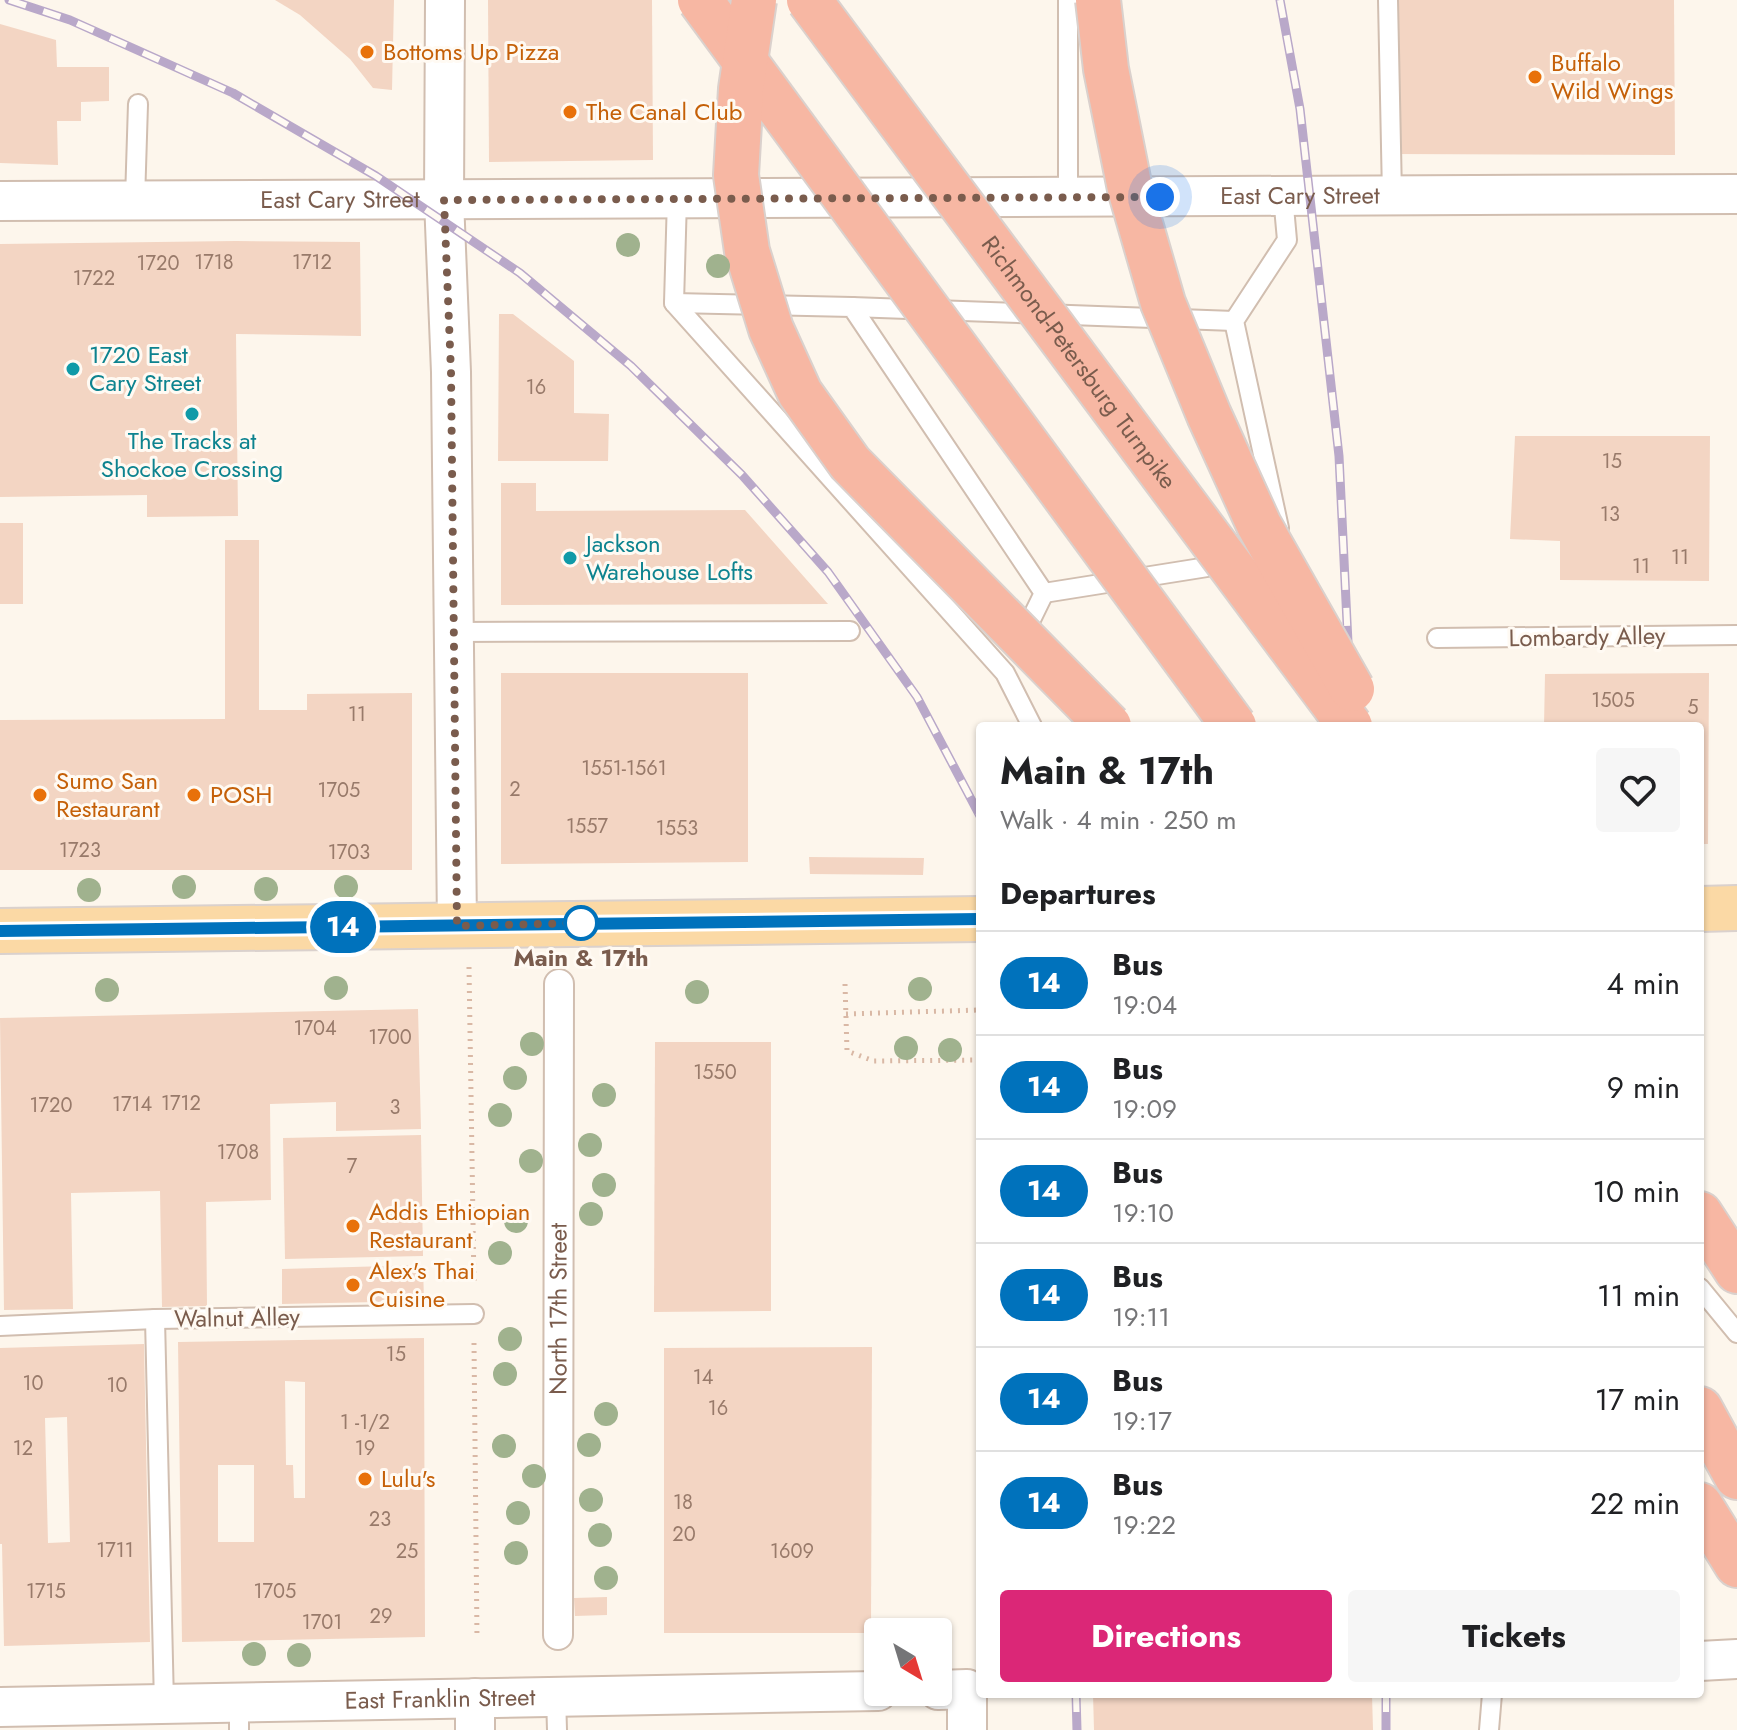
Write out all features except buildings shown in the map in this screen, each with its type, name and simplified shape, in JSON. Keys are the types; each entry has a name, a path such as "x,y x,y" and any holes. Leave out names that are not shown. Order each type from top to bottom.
{"highway":[{"path":"700,0 1231,722"},
{"path":"754,0 741,89 736,175 747,251 771,329 800,393 850,463 1105,722"},
{"name":"Richmond-Petersburg Turnpike","path":"809,0 1347,722"},
{"path":"1098,0 1106,69 1130,189 1163,303 1259,525 1371,722"},
{"path":"1704,1220 1737,1271"},
{"path":"1704,1416 1737,1477"},
{"path":"1704,1511 1737,1565"}],"main road":[{"path":"1704,909 1737,908"},
{"path":"0,931 976,919"}],"street":[{"path":"445,0 444,200 451,372 457,926"},
{"name":"East Cary Street","path":"0,201 1737,194"},
{"name":"North 17th Street","path":"558,1635 559,984"},
{"path":"1704,1661 1737,1659"},
{"path":"962,1689 967,1730"},
{"name":"East Franklin Street","path":"0,1707 164,1704 239,1716 556,1713 864,1692"}],"lane":[{"path":"1068,0 1068,197"},
{"path":"1388,0 1392,195"},
{"path":"135,200 138,104"},
{"path":"1044,593 1285,554 1234,321 1287,240 1283,196"},
{"path":"677,198 674,303 1005,673 1030,722"},
{"path":"674,303 1234,321"},
{"path":"852,307 1044,593"},
{"path":"1005,673 1044,593"},
{"path":"454,632 850,631"},
{"name":"Lombardy Alley","path":"1437,638 1737,635"},
{"path":"1704,1293 1737,1333"},
{"name":"Walnut Alley","path":"0,1326 155,1319 474,1314"},
{"path":"155,1319 164,1704"},
{"path":"1489,1730 1492,1698"}],"path":[{"path":"845,984 847,1051 874,1061 976,1060"},
{"path":"846,1014 976,1010"}],"railway":[{"path":"9,0 70,20 233,93 376,176 520,273 631,366 742,475 828,572 917,697 976,808"},
{"path":"1280,0 1300,109 1339,456 1352,722"},
{"path":"1076,1698 1077,1730"},
{"path":"1386,1698 1386,1730"}],"bus line":[{"name":"14","path":"0,931 976,919"}],"place":[{"name":"Bottoms Up Pizza","path":"367,52"},
{"name":"Buffalo Wild Wings","path":"1535,77"},
{"name":"The Canal Club","path":"570,112"},
{"name":"1720 East Cary Street","path":"73,369"},
{"name":"The Tracks at Shockoe Crossing","path":"192,414"},
{"name":"Jackson Warehouse Lofts","path":"570,558"},
{"name":"Sumo San Restaurant","path":"40,795"},
{"name":"POSH","path":"194,795"},
{"name":"Main & 17th","path":"581,923"},
{"name":"Addis Ethiopian Restaurant","path":"353,1226"},
{"name":"Alex's Thai Cuisine","path":"353,1285"},
{"name":"Lulu's","path":"365,1479"}],"route":[{"path":"581,923 457,926 451,372 444,200 1160,197"}]}
